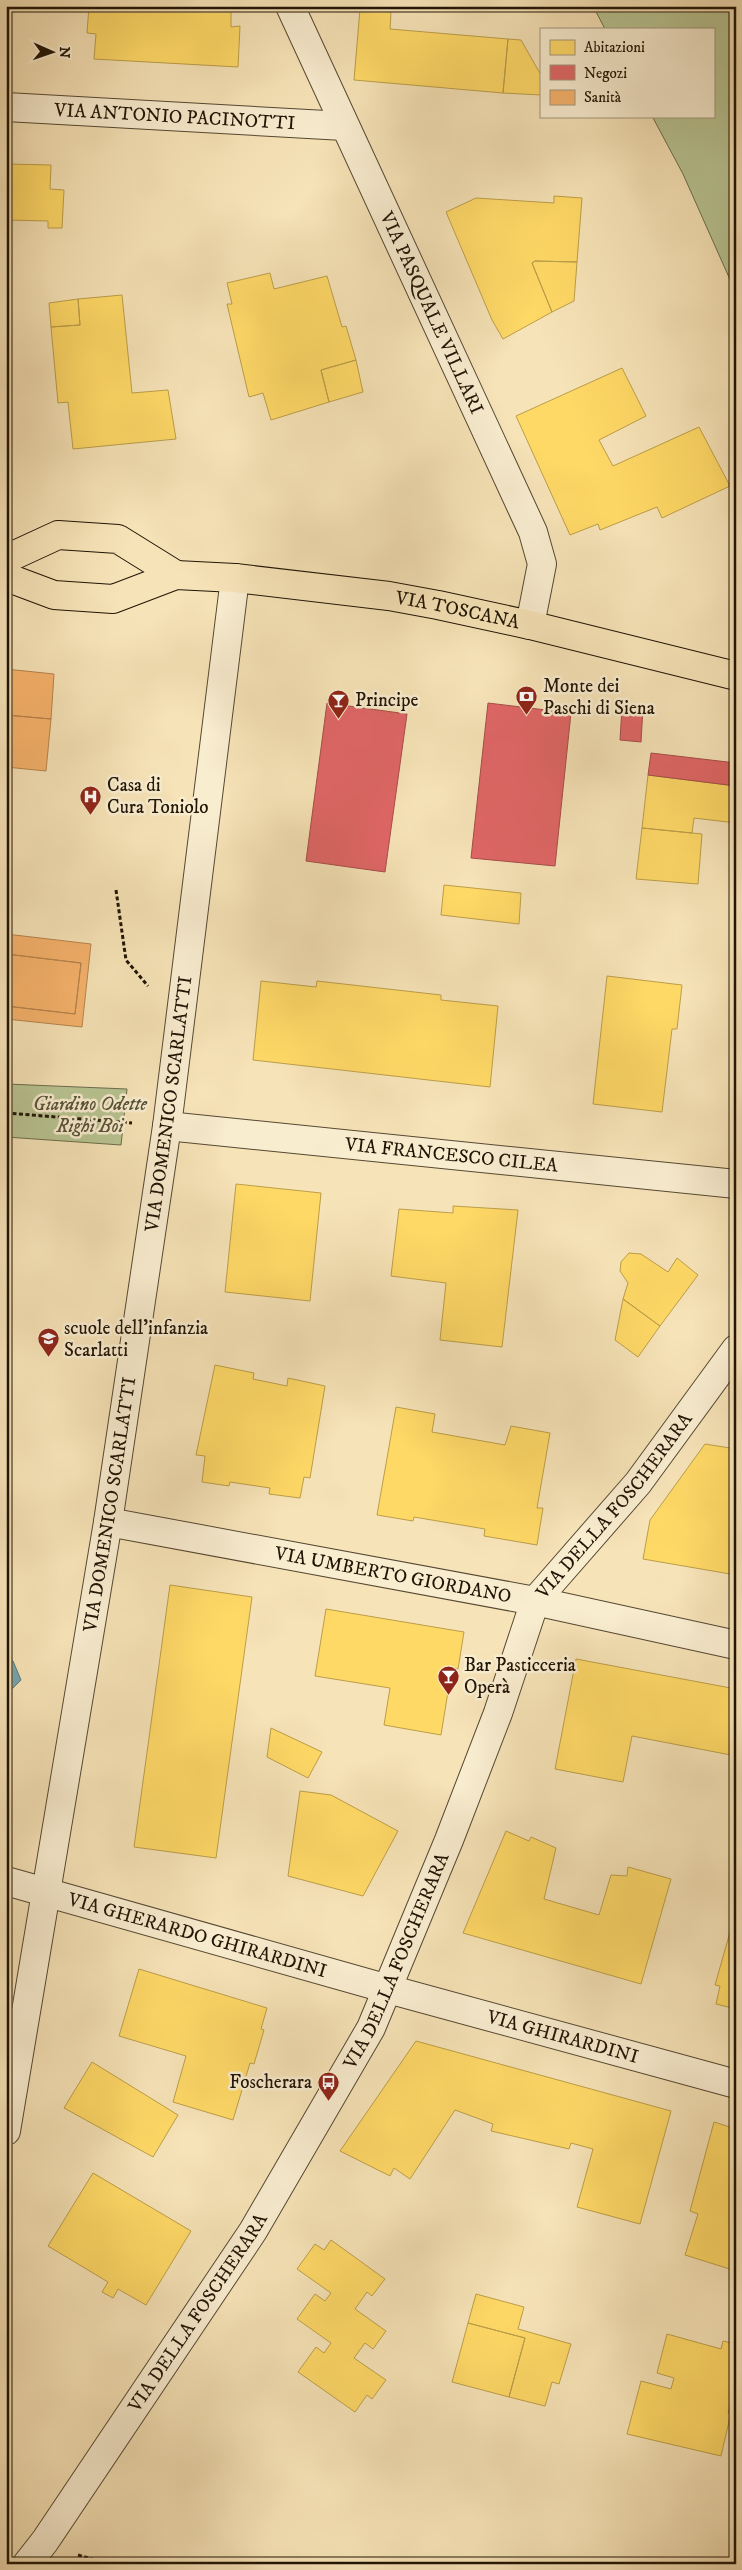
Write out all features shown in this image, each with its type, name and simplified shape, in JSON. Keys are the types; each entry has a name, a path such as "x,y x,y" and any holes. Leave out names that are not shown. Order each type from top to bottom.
{"main road":[{"name":"VIA TOSCANA","path":"6,559 58,535 118,539 176,575"},
{"name":"VIA TOSCANA","path":"6,577 54,595 113,599 176,575 235,578 389,596 438,604 530,625 736,676"}],"street":[{"name":"VIA PASQUALE VILLARI","path":"290,6 533,532 542,564 530,625"},
{"name":"VIA ANTONIO PACINOTTI","path":"6,107 344,126"},
{"name":"VIA DOMENICO SCARLATTI","path":"6,2131 108,1522 167,1126 235,578"},
{"name":"VIA FRANCESCO CILEA","path":"167,1126 736,1184"},
{"name":"VIA DELLA FOSCHERARA","path":"27,2564 45,2541 253,2231 371,2028 498,1713 535,1601 638,1483 736,1349"},
{"name":"VIA UMBERTO GIORDANO","path":"108,1522 535,1601 736,1645"},
{"name":"VIA GHERARDO GHIRARDINI","path":"6,1881 388,1989"},
{"name":"VIA GHIRARDINI","path":"388,1989 736,2084"}],"path":[{"path":"116,890 126,960 152,991 183,1006"},
{"path":"6,1114 167,1126"}],"green space":[{"path":"593,6 736,6 736,293 683,174 653,118 714,118 714,28 604,28"},
{"name":"Giardino Odette Righi Boi","path":"6,1084 127,1089 121,1145 6,1137"}],"building: Abitazioni":[{"path":"89,6 231,6 231,27 240,26 238,67 94,59 96,34 87,33"},
{"path":"360,9 391,12 390,29 508,39 503,93 354,80"},
{"path":"508,39 521,40 540,73 540,95 503,93"},
{"path":"6,164 51,165 50,189 64,190 62,228 48,228 48,221 6,220"},
{"path":"554,196 582,198 577,262 535,261 532,263 552,312 503,339 492,320 446,212 476,198 554,203"},
{"path":"535,261 577,262 574,301 552,312 532,263"},
{"path":"270,273 274,289 327,276 342,327 346,326 356,360 321,370 329,402 271,420 263,393 249,397 227,304 232,304 227,283"},
{"path":"122,295 132,393 168,390 176,439 73,449 68,402 58,403 51,327 80,325 78,299"},
{"path":"78,299 80,325 51,327 49,303"},
{"path":"356,360 363,392 329,402 321,370"},
{"path":"622,368 646,416 599,440 613,466 699,427 730,486 662,518 657,507 600,530 598,524 570,535 516,416"},
{"path":"648,775 736,786 736,823 694,818 692,833 642,828"},
{"path":"642,828 702,834 698,884 636,879"},
{"path":"444,885 521,893 519,924 441,915"},
{"path":"607,976 682,985 677,1029 672,1029 662,1112 593,1104"},
{"path":"261,981 316,987 317,981 441,995 441,1000 498,1006 490,1087 253,1060"},
{"path":"236,1184 321,1193 310,1301 225,1292"},
{"path":"453,1206 518,1210 502,1347 440,1340 446,1283 391,1276 399,1209 453,1213"},
{"path":"629,1253 641,1254 668,1272 677,1258 698,1275 660,1326 623,1299 628,1283 620,1271 621,1262"},
{"path":"623,1299 660,1326 638,1357 615,1340"},
{"path":"215,1365 254,1373 253,1379 287,1386 288,1378 325,1386 310,1478 304,1477 300,1498 269,1494 270,1488 230,1482 229,1486 202,1482 205,1456 196,1455"},
{"path":"396,1407 435,1414 432,1432 505,1445 511,1426 550,1433 537,1508 543,1508 537,1545 484,1536 485,1529 414,1517 413,1521 377,1515"},
{"path":"705,1444 736,1449 736,1575 643,1559 650,1520"},
{"path":"170,1585 252,1597 216,1858 134,1847"},
{"path":"326,1609 464,1632 458,1669 452,1667 441,1735 384,1725 390,1688 315,1676"},
{"path":"576,1659 736,1689 736,1756 632,1736 623,1782 555,1769"},
{"path":"271,1728 322,1752 308,1778 267,1757"},
{"path":"300,1791 331,1795 398,1831 363,1896 288,1876"},
{"path":"506,1831 529,1841 531,1837 556,1848 544,1899 599,1915 611,1875 627,1876 628,1867 671,1879 641,1984 463,1933"},
{"path":"736,1911 736,2009 716,2004 720,1986 715,1985"},
{"path":"139,1969 267,2008 261,2029 264,2030 254,2064 250,2063 233,2120 173,2102 186,2056 119,2036"},
{"path":"416,2041 671,2111 640,2224 577,2207 593,2149 571,2143 569,2149 491,2131 493,2124 455,2110 410,2179 394,2168 390,2176 340,2151"},
{"path":"92,2062 178,2115 153,2157 64,2108"},
{"path":"714,2122 736,2129 736,2271 685,2255 698,2214 690,2211"},
{"path":"93,2173 191,2231 146,2305 118,2289 113,2298 102,2292 108,2282 48,2246"},
{"path":"331,2240 385,2279 372,2296 367,2292 355,2309 386,2331 373,2349 365,2343 354,2358 386,2380 372,2399 367,2395 355,2412 298,2372 316,2347 324,2353 331,2343 297,2319 315,2294 325,2301 331,2293 297,2269 315,2244 324,2250"},
{"path":"476,2294 524,2307 518,2329 571,2344 559,2384 552,2382 545,2406 509,2397 525,2338 468,2323"},
{"path":"468,2323 525,2338 509,2397 452,2382"},
{"path":"667,2334 721,2349 723,2341 736,2344 736,2402 732,2401 728,2413 731,2413 721,2456 627,2434 641,2381 671,2389 674,2378 657,2373"}],"building: Negozi":[{"path":"327,703 407,714 385,872 306,861"},
{"path":"488,703 571,713 555,866 471,858"},
{"path":"622,707 643,708 641,742 620,740"},
{"path":"651,753 736,763 736,786 648,775"}],"building: Sanità":[{"path":"6,669 54,674 51,719 6,715"},
{"path":"6,715 51,719 46,771 6,767"},
{"path":"6,934 91,944 82,1027 6,1019 6,1006 75,1014 81,963 6,954"},
{"path":"6,954 81,963 75,1014 6,1006"}],"building: Pubblico":[{"path":"6,1655 13,1661 21,1680 6,1695"}],"place":[{"name":"Monte dei Paschi di Siena","path":"527,716"},
{"name":"Principe","path":"339,719"},
{"name":"Casa di Cura Toniolo","path":"91,815"},
{"name":"scuole dell'infanzia Scarlatti","path":"48,1358"},
{"name":"Bar Pasticceria Operà","path":"448,1695"},
{"name":"Foscherara","path":"328,2101"}]}
